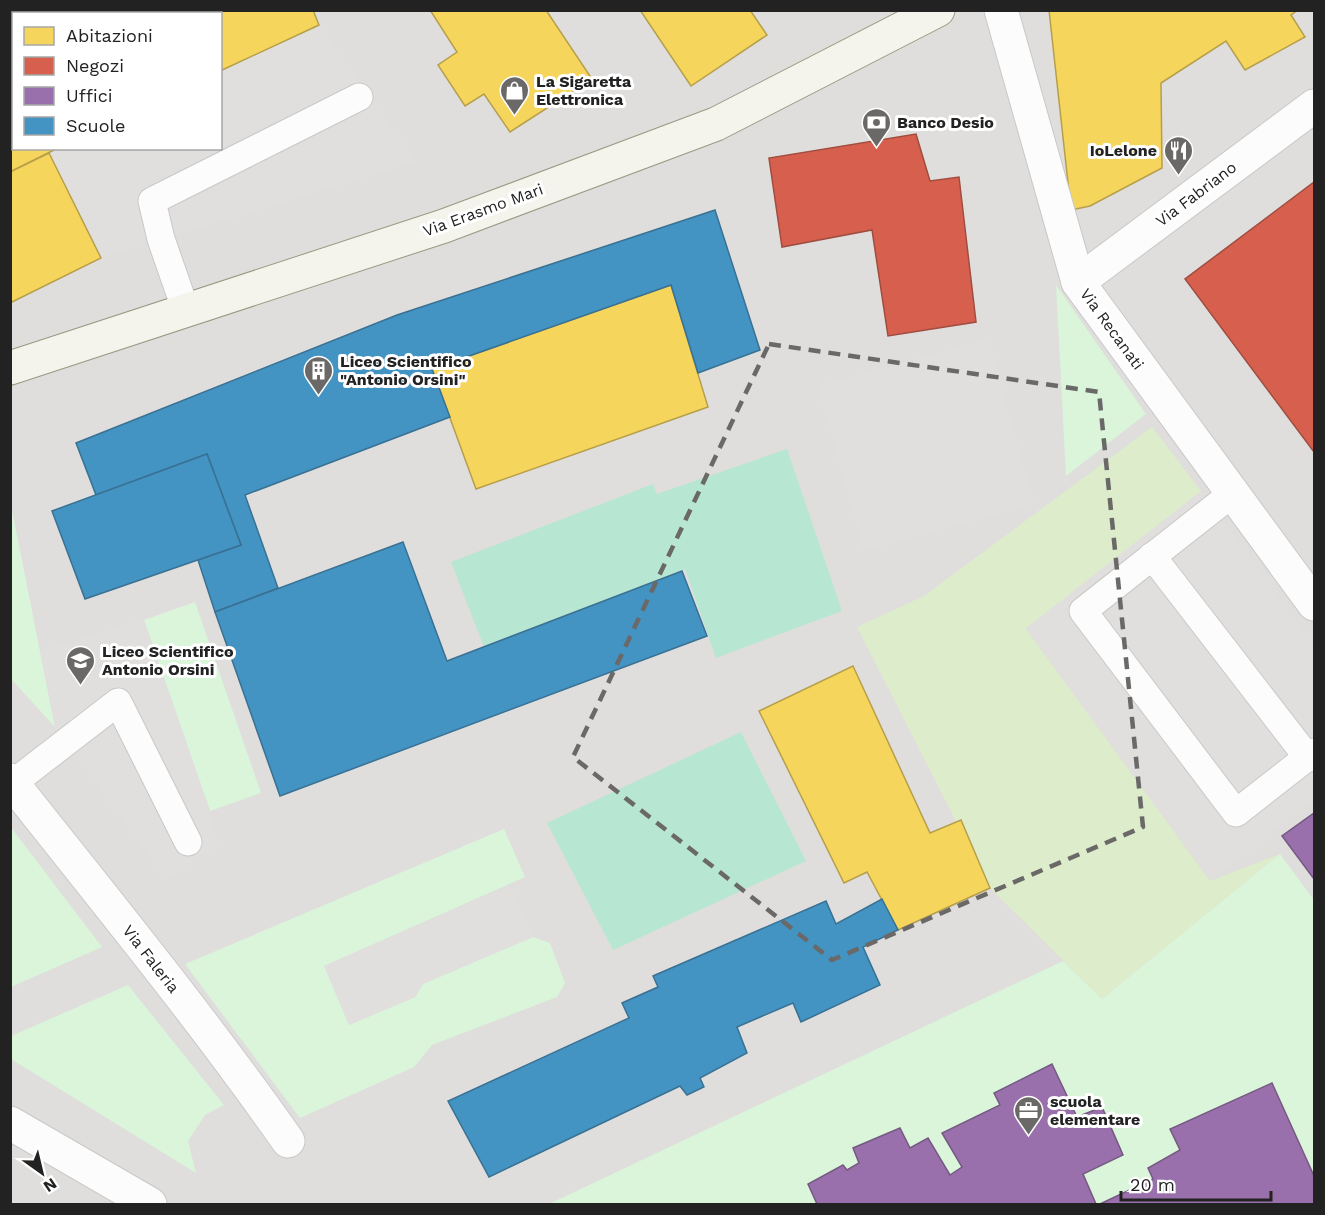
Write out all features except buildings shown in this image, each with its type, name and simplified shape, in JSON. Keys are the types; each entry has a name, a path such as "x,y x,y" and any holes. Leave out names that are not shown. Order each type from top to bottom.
{"street":[{"name":"Via Erasmo Mari","path":"10,368 444,226 716,124 938,10"},
{"name":"Via Recanati","path":"1001,10 1078,282 1314,604"},
{"name":"Via Fabriano","path":"1078,282 1314,106"},
{"name":"Via Faleria","path":"12,781 183,1000 288,1142"},
{"path":"10,1123 150,1204"}],"lane":[{"path":"186,310 161,239 152,201 360,97"},
{"path":"1152,556 1311,755 1236,813 1083,611 1152,556 1233,493"},
{"path":"12,781 118,702 188,842"}],"highlighted area":[{"path":"769,344 1099,392 1143,827 832,960 573,757"}],"shaded area":[{"path":"11,11 1314,11 1314,1204 11,1204"},
{"path":"319,25 416,162 101,258 49,153 54,150 222,150 222,71"},
{"path":"988,339 1034,504 864,551 818,386"},
{"path":"1201,491 1314,649 1314,798 1211,881 1026,628"},
{"path":"144,620 210,811 218,844 167,880 55,727 40,650"},
{"path":"510,885 533,937 423,984 415,997 349,1025 324,966"}],"green space":[{"path":"1056,285 1146,414 1066,476"},
{"path":"1152,427 1201,491 1026,629 1210,881 1280,854 1102,999 990,888 857,627 924,596"},
{"path":"787,449 842,611 716,658 685,569 484,647 451,562 653,484 657,494"},
{"path":"10,500 55,727 11,679"},
{"path":"195,602 261,793 210,811 144,620"},
{"path":"741,732 806,861 613,950 547,823"},
{"path":"10,826 102,947 11,987 10,987"},
{"path":"504,829 525,877 324,966 349,1025 415,997 423,984 533,937 550,943 565,983 557,997 432,1045 414,1067 300,1118 185,964"},
{"path":"1280,854 1314,900 1314,1204 549,1204 1063,961 1102,999"},
{"path":"128,985 224,1105 205,1115 188,1141 196,1173 11,1059 11,1036"}],"place":[{"name":"La Sigaretta Elettronica","path":"515,116"},
{"name":"Banco Desio","path":"876,148"},
{"name":"IoLelone","path":"1178,176"},
{"name":"Liceo Scientifico \"Antonio Orsini\"","path":"319,396"},
{"name":"Liceo Scientifico Antonio Orsini","path":"81,686"},
{"name":"scuola elementare","path":"1029,1136"}]}
